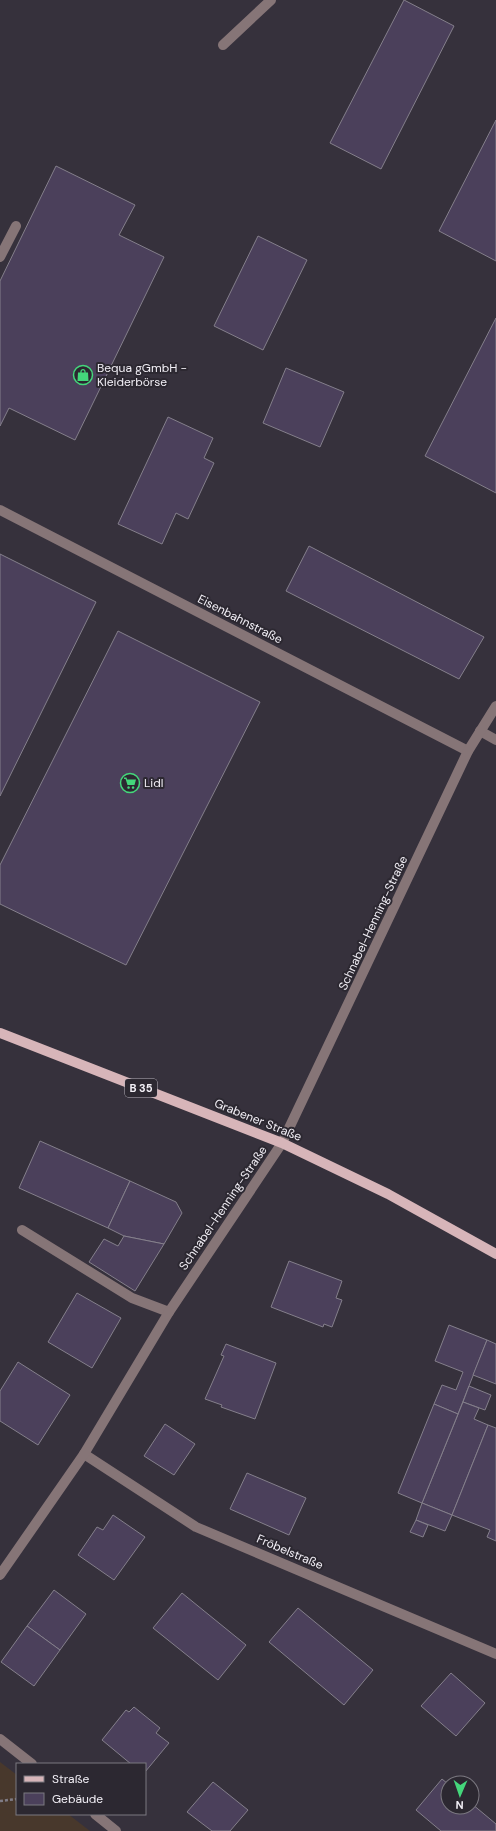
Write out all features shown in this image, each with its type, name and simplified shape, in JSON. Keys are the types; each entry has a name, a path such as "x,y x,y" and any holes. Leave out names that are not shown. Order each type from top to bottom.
{"main road":[{"name":"Grabener Straße","path":"0,1033 282,1143 388,1194 496,1254"}],"street":[{"path":"223,45 271,0"},
{"path":"0,257 16,226"},
{"name":"Eisenbahnstraße","path":"0,510 468,751"},
{"name":"Schnabel-Henning-Straße","path":"0,1574 84,1454 170,1312 282,1143 468,751 496,706"},
{"path":"480,731 496,740"},
{"path":"22,1230 132,1298 170,1312"},
{"name":"Fröbelstraße","path":"84,1454 196,1527 496,1654"},
{"path":"0,1739 31,1763"},
{"path":"96,1815 116,1831"}],"path":[{"path":"0,1801 16,1799"}],"shaded area":[{"path":"0,1762 16,1774 16,1815 69,1815 90,1831 0,1831"}],"building":[{"path":"404,0 454,26 381,169 330,143"},
{"path":"496,120 496,261 439,231"},
{"path":"56,166 135,205 119,235 164,257 75,440 9,408 0,426 0,281"},
{"path":"258,236 307,260 263,350 214,326"},
{"path":"496,318 496,493 425,456"},
{"path":"286,368 344,392 320,447 263,423"},
{"path":"168,417 213,438 204,458 214,463 188,519 176,513 162,544 118,524"},
{"path":"309,546 484,637 459,679 286,591"},
{"path":"0,554 96,602 0,796"},
{"name":"Lidl","path":"118,631 260,702 126,965 0,904 0,865"},
{"path":"40,1141 130,1181 108,1228 19,1188"},
{"path":"130,1181 176,1202 182,1213 164,1244 124,1236 108,1228"},
{"path":"124,1236 164,1244 135,1291 89,1262 104,1239 118,1246"},
{"path":"289,1261 342,1281 336,1298 342,1300 332,1327 324,1324 323,1327 271,1307"},
{"path":"77,1293 121,1318 92,1368 48,1342"},
{"path":"449,1325 487,1340 458,1414 434,1404 442,1385 456,1390 463,1372 435,1361"},
{"path":"487,1340 496,1344 496,1384 473,1375"},
{"path":"226,1344 276,1363 255,1419 221,1407 222,1405 205,1399 224,1356 221,1355"},
{"path":"18,1362 70,1395 38,1445 0,1421 0,1391"},
{"path":"469,1386 491,1395 485,1410 463,1402"},
{"path":"463,1402 479,1408 474,1419 488,1425 452,1515 422,1503"},
{"path":"434,1404 458,1414 422,1503 398,1493"},
{"path":"165,1424 195,1444 174,1475 144,1456"},
{"path":"488,1425 496,1428 496,1541 487,1537 490,1530 452,1515"},
{"path":"247,1473 306,1498 289,1535 230,1509"},
{"path":"422,1503 452,1515 445,1531 416,1520"},
{"path":"113,1515 145,1537 114,1580 78,1555 97,1527 103,1530"},
{"path":"416,1520 428,1525 423,1537 410,1532"},
{"path":"54,1590 86,1614 60,1650 27,1626"},
{"path":"182,1593 246,1645 218,1680 153,1628"},
{"path":"298,1608 373,1670 344,1705 269,1642"},
{"path":"27,1626 60,1650 34,1686 1,1662"},
{"path":"451,1673 485,1703 456,1736 421,1706"},
{"path":"134,1707 160,1728 156,1733 169,1743 146,1771 146,1763 130,1763 102,1740 126,1710 129,1712"},
{"path":"440,1781 440,1815 480,1815 480,1811 496,1824 496,1831 441,1831 416,1810"},
{"path":"213,1782 248,1810 230,1831 212,1831 187,1812"}],"place":[{"name":"Bequa gGmbH - Kleiderbörse","path":"83,375"},
{"name":"Lidl","path":"130,783"}]}
